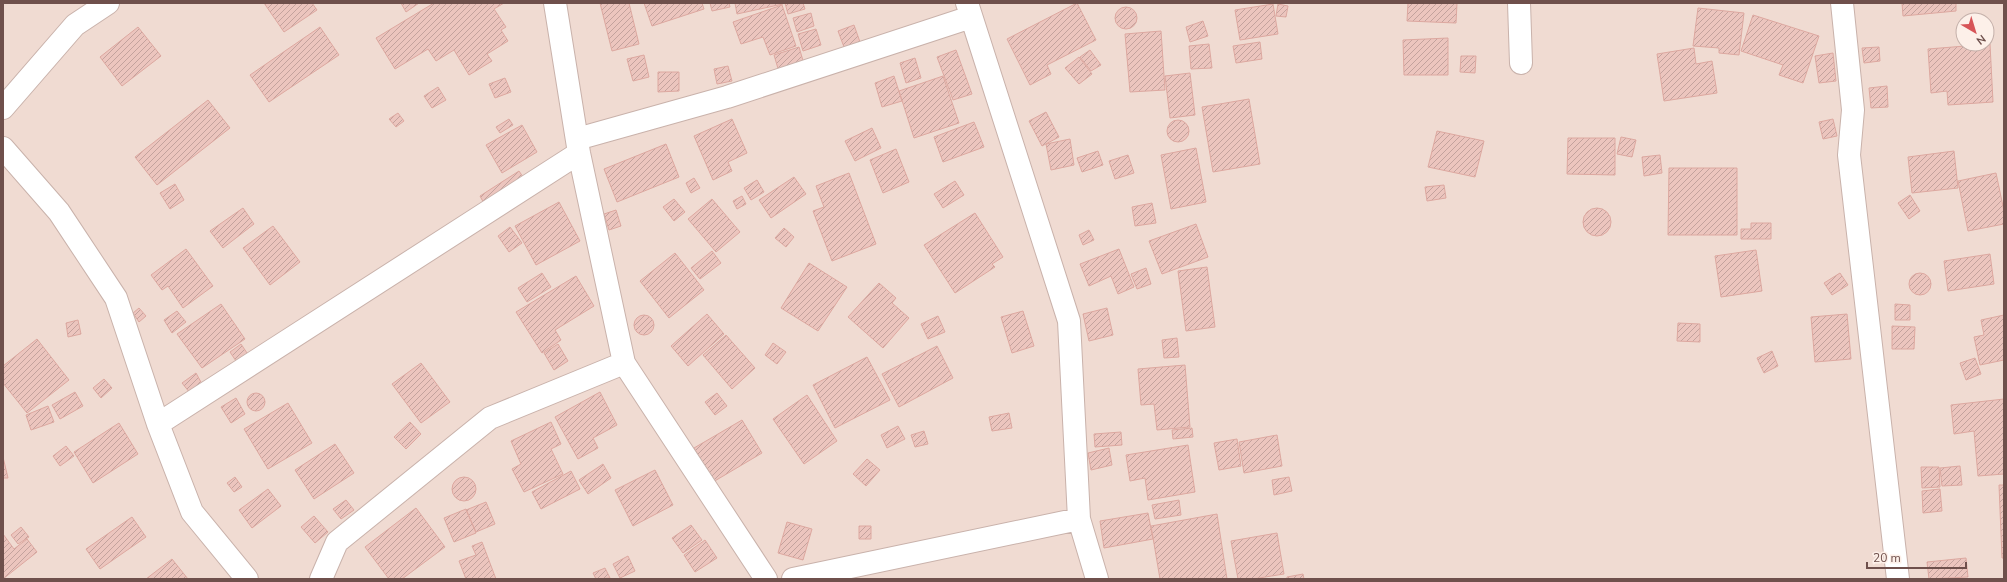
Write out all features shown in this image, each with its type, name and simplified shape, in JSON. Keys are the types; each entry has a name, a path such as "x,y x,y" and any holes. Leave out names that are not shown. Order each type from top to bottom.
{"street":[{"path":"3,108 75,25 108,3"},
{"path":"555,3 578,146 624,363 766,579"},
{"path":"1519,3 1521,63"},
{"path":"1842,3 1853,110 1849,155 1898,579"},
{"path":"158,424 578,146 727,96 969,10 1069,321 1079,519 1097,579"},
{"path":"6,159 59,212 116,298 158,424 192,512 247,579"},
{"path":"321,579 337,542 490,418 624,363"},
{"path":"792,579 1079,519"}],"shaded area":[{"path":"3,3 2004,3 2004,579 3,579"}],"building":[{"path":"264,3 312,3 317,10 284,32"},
{"path":"401,3 419,3 406,12"},
{"path":"434,3 504,3 494,9 506,27 501,30 508,41 487,54 492,61 469,75 454,50 436,61 428,49 395,69 376,38"},
{"path":"600,3 629,3 639,44 612,51"},
{"path":"644,3 702,3 704,9 652,26"},
{"path":"710,3 729,3 730,7 712,11"},
{"path":"735,3 782,3 783,4 737,14"},
{"path":"785,3 803,3 805,9 788,14"},
{"path":"1077,3 1096,40 1047,65 1051,74 1030,85 1007,39"},
{"path":"1408,3 1457,3 1456,23 1407,21"},
{"path":"1902,3 1956,3 1956,11 1903,16"},
{"path":"1273,4 1278,34 1240,40 1235,10"},
{"path":"1278,4 1288,6 1286,17 1276,16"},
{"path":"782,5 796,46 770,55 763,37 741,44 733,22"},
{"path":"1126,7 1134,10 1137,18 1134,26 1126,29 1118,26 1115,18 1118,10"},
{"path":"1698,8 1744,13 1739,55 1719,53 1719,48 1693,46"},
{"path":"811,13 814,26 797,32 793,18"},
{"path":"1753,15 1819,36 1803,83 1779,75 1783,65 1741,51"},
{"path":"1203,21 1208,36 1190,42 1186,27"},
{"path":"854,25 860,42 844,47 838,31"},
{"path":"138,27 161,56 122,86 100,57"},
{"path":"320,27 339,55 269,102 250,75"},
{"path":"816,29 821,45 803,51 798,34"},
{"path":"1161,31 1165,90 1130,92 1125,34"},
{"path":"1448,38 1448,75 1404,75 1403,40"},
{"path":"1260,42 1262,59 1236,63 1233,46"},
{"path":"1209,44 1212,68 1191,69 1189,46"},
{"path":"799,47 804,64 779,72 774,55"},
{"path":"1879,47 1880,61 1864,63 1862,48"},
{"path":"1955,47 1955,52 1990,52 1993,102 1948,105 1947,91 1931,93 1928,49"},
{"path":"1694,48 1696,64 1712,61 1717,93 1664,101 1657,54"},
{"path":"956,50 972,94 953,100 937,57"},
{"path":"1090,50 1101,65 1091,71 1080,57"},
{"path":"1833,53 1836,81 1819,83 1815,56"},
{"path":"644,55 649,77 633,81 627,59"},
{"path":"1461,56 1476,56 1475,73 1460,72"},
{"path":"1079,57 1092,74 1079,84 1065,68"},
{"path":"915,58 921,78 906,83 900,63"},
{"path":"728,66 732,81 717,84 714,69"},
{"path":"658,72 679,72 679,91 658,92"},
{"path":"1190,73 1195,115 1170,118 1165,76"},
{"path":"894,76 902,101 882,107 875,83"},
{"path":"943,76 959,123 914,138 899,91"},
{"path":"505,78 511,92 495,98 489,84"},
{"path":"1887,86 1888,107 1871,108 1869,88"},
{"path":"438,87 446,100 432,108 424,96"},
{"path":"1249,99 1260,164 1213,172 1202,107"},
{"path":"208,100 230,128 157,185 135,157"},
{"path":"1046,112 1059,137 1042,146 1029,121"},
{"path":"398,113 404,121 396,127 389,119"},
{"path":"509,119 513,125 500,133 496,127"},
{"path":"732,119 747,153 728,162 732,171 713,180 694,136"},
{"path":"1833,119 1837,136 1823,139 1819,122"},
{"path":"1174,120 1182,120 1189,127 1189,135 1182,142 1174,142 1167,135 1167,127"},
{"path":"974,122 984,147 943,162 934,137"},
{"path":"522,125 537,152 502,173 486,145"},
{"path":"872,128 881,148 855,161 845,141"},
{"path":"1437,131 1484,141 1475,177 1428,167"},
{"path":"1621,137 1636,140 1632,157 1617,154"},
{"path":"1568,138 1615,138 1615,175 1567,174"},
{"path":"1070,139 1074,165 1051,170 1046,144"},
{"path":"666,144 679,177 617,202 604,169"},
{"path":"1196,148 1206,202 1171,209 1161,155"},
{"path":"896,149 909,182 883,193 870,160"},
{"path":"1098,151 1103,165 1082,172 1077,158"},
{"path":"1954,151 1958,188 1912,193 1908,157"},
{"path":"1128,155 1134,173 1115,179 1109,161"},
{"path":"1660,155 1662,173 1644,176 1642,157"},
{"path":"1669,168 1737,168 1737,235 1668,235"},
{"path":"519,171 527,183 487,209 480,196"},
{"path":"849,173 876,244 832,261 813,211 824,207 816,186"},
{"path":"1996,173 2004,211 2004,224 1968,231 1958,181"},
{"path":"794,177 806,194 771,218 759,200"},
{"path":"694,178 700,188 691,193 686,183"},
{"path":"757,180 764,192 751,200 744,188"},
{"path":"955,181 964,195 943,208 934,194"},
{"path":"175,184 184,200 170,209 160,193"},
{"path":"1444,185 1446,198 1427,201 1425,187"},
{"path":"1910,195 1920,211 1909,219 1898,203"},
{"path":"742,196 746,204 737,209 733,201"},
{"path":"674,199 685,212 674,221 663,207"},
{"path":"712,199 740,232 716,252 688,219"},
{"path":"559,202 580,241 536,265 515,226"},
{"path":"1152,203 1156,223 1135,226 1132,207"},
{"path":"243,208 254,224 223,248 210,231"},
{"path":"1597,208 1607,212 1611,222 1607,232 1597,236 1587,232 1583,222 1587,212"},
{"path":"616,210 621,226 609,230 604,214"},
{"path":"975,213 1003,257 992,264 995,267 955,293 924,245"},
{"path":"1751,223 1771,223 1771,239 1741,239 1741,229 1751,229"},
{"path":"1196,224 1208,257 1162,274 1149,241"},
{"path":"273,226 300,262 270,285 243,248"},
{"path":"510,227 522,243 509,252 498,236"},
{"path":"784,228 794,237 786,247 775,238"},
{"path":"1089,230 1094,240 1083,245 1079,235"},
{"path":"186,249 213,286 183,308 168,286 162,290 151,275"},
{"path":"1119,249 1134,287 1118,294 1111,276 1089,286 1080,264"},
{"path":"1756,250 1762,291 1721,297 1715,256"},
{"path":"712,251 721,263 700,279 691,268"},
{"path":"675,253 704,290 669,318 640,281"},
{"path":"1990,254 1994,284 1948,291 1944,261"},
{"path":"809,263 847,287 818,331 781,308"},
{"path":"1207,267 1215,327 1186,331 1178,271"},
{"path":"1146,268 1151,284 1137,289 1131,274"},
{"path":"542,273 551,287 527,302 518,288"},
{"path":"1840,273 1848,285 1832,295 1824,283"},
{"path":"1920,273 1928,276 1931,284 1928,292 1920,295 1912,292 1909,284 1912,276"},
{"path":"576,276 594,306 555,330 561,340 542,353 516,312"},
{"path":"879,283 896,298 892,303 909,318 883,348 848,317"},
{"path":"221,304 245,339 202,368 177,334"},
{"path":"1895,304 1910,305 1910,320 1895,320"},
{"path":"139,308 146,316 139,322 133,313"},
{"path":"1107,308 1113,335 1089,341 1083,314"},
{"path":"177,311 186,322 172,333 164,320"},
{"path":"1023,311 1034,346 1012,353 1001,317"},
{"path":"707,314 724,334 688,366 671,346"},
{"path":"1847,314 1851,359 1815,362 1811,317"},
{"path":"644,315 651,318 654,325 651,332 644,335 637,332 634,325 637,318"},
{"path":"2004,315 2004,360 1980,365 1974,337 1984,335 1981,320"},
{"path":"938,316 945,332 928,339 921,324"},
{"path":"78,320 81,334 68,337 66,323"},
{"path":"1678,323 1700,324 1700,342 1677,341"},
{"path":"1892,326 1915,327 1914,349 1892,349"},
{"path":"726,335 755,368 732,389 703,355"},
{"path":"1177,338 1179,357 1164,358 1162,340"},
{"path":"37,339 69,380 27,413 3,383 3,366"},
{"path":"773,343 786,352 777,364 765,355"},
{"path":"241,344 249,356 238,364 230,352"},
{"path":"558,344 568,361 554,370 544,353"},
{"path":"937,346 953,378 899,407 882,374"},
{"path":"1772,351 1778,366 1764,373 1757,358"},
{"path":"867,357 890,400 835,428 813,385"},
{"path":"1975,358 1981,374 1966,380 1960,363"},
{"path":"421,363 450,402 421,423 392,384"},
{"path":"1185,365 1190,427 1157,430 1154,404 1141,405 1138,369"},
{"path":"196,373 202,384 190,393 182,383"},
{"path":"104,379 112,388 101,398 93,388"},
{"path":"75,392 83,406 60,419 52,405"},
{"path":"600,392 617,425 593,438 598,448 578,459 555,417"},
{"path":"252,393 260,393 265,398 263,409 260,411 252,411 247,406 247,398"},
{"path":"717,393 727,406 715,415 705,402"},
{"path":"807,395 837,441 804,464 773,419"},
{"path":"236,398 245,414 231,423 221,407"},
{"path":"2004,399 2004,474 1978,476 1974,431 1954,434 1951,405"},
{"path":"288,403 312,443 268,469 244,429"},
{"path":"48,406 54,422 31,430 26,415"},
{"path":"1009,413 1012,428 992,431 989,417"},
{"path":"742,420 762,453 713,482 694,448"},
{"path":"410,422 421,434 406,449 394,437"},
{"path":"551,422 561,444 551,449 563,474 524,492 512,469 521,464 511,441"},
{"path":"119,423 138,454 93,483 74,452"},
{"path":"898,426 905,439 887,448 881,435"},
{"path":"1192,428 1193,437 1173,439 1172,430"},
{"path":"924,431 928,444 915,447 911,435"},
{"path":"1121,432 1122,445 1095,447 1094,434"},
{"path":"1277,435 1282,466 1244,473 1239,442"},
{"path":"1237,439 1241,466 1219,470 1214,443"},
{"path":"335,444 354,473 314,499 295,470"},
{"path":"1188,445 1195,492 1148,500 1145,478 1130,481 1126,455"},
{"path":"66,446 74,456 60,466 53,456"},
{"path":"1109,448 1112,465 1091,470 1088,453"},
{"path":"3,457 8,478 3,478"},
{"path":"867,459 880,470 866,486 853,474"},
{"path":"603,464 611,478 588,494 579,480"},
{"path":"1960,466 1962,485 1942,486 1940,468"},
{"path":"1921,467 1939,467 1940,487 1922,488"},
{"path":"655,470 673,505 633,526 615,490"},
{"path":"571,471 580,489 541,509 532,492"},
{"path":"235,477 242,487 234,492 227,483"},
{"path":"464,477 469,478 475,484 475,494 469,500 464,501 459,500 453,494 452,489 453,484 459,478"},
{"path":"1289,477 1292,491 1274,495 1272,480"},
{"path":"1999,485 2004,485 2004,558 2002,558"},
{"path":"268,489 281,506 252,528 239,510"},
{"path":"1940,489 1942,511 1923,513 1922,491"},
{"path":"346,500 354,510 341,519 333,509"},
{"path":"1179,500 1181,515 1155,519 1152,505"},
{"path":"486,502 495,524 476,532 466,510"},
{"path":"416,508 445,547 402,579 389,579 365,547"},
{"path":"466,509 476,533 454,542 444,518"},
{"path":"1148,513 1153,539 1104,548 1100,521"},
{"path":"1217,514 1227,579 1160,579 1151,526"},
{"path":"314,516 328,532 315,543 301,527"},
{"path":"132,517 146,537 100,569 86,549"},
{"path":"787,522 812,529 803,560 778,553"},
{"path":"691,525 702,540 683,553 672,538"},
{"path":"859,526 871,526 871,539 859,539"},
{"path":"21,527 29,537 18,544 11,535"},
{"path":"1277,533 1284,574 1253,579 1238,579 1231,541"},
{"path":"3,534 14,549 27,539 37,552 3,579"},
{"path":"705,540 717,558 695,572 684,555"},
{"path":"482,542 496,579 466,579 459,561 476,555 472,546"},
{"path":"628,556 635,571 620,578 613,564"},
{"path":"1966,558 1968,577 1929,579 1927,562"},
{"path":"172,559 188,579 146,579"},
{"path":"605,568 610,578 596,579 593,573"},
{"path":"1303,574 1304,579 1287,579 1287,577"}]}
